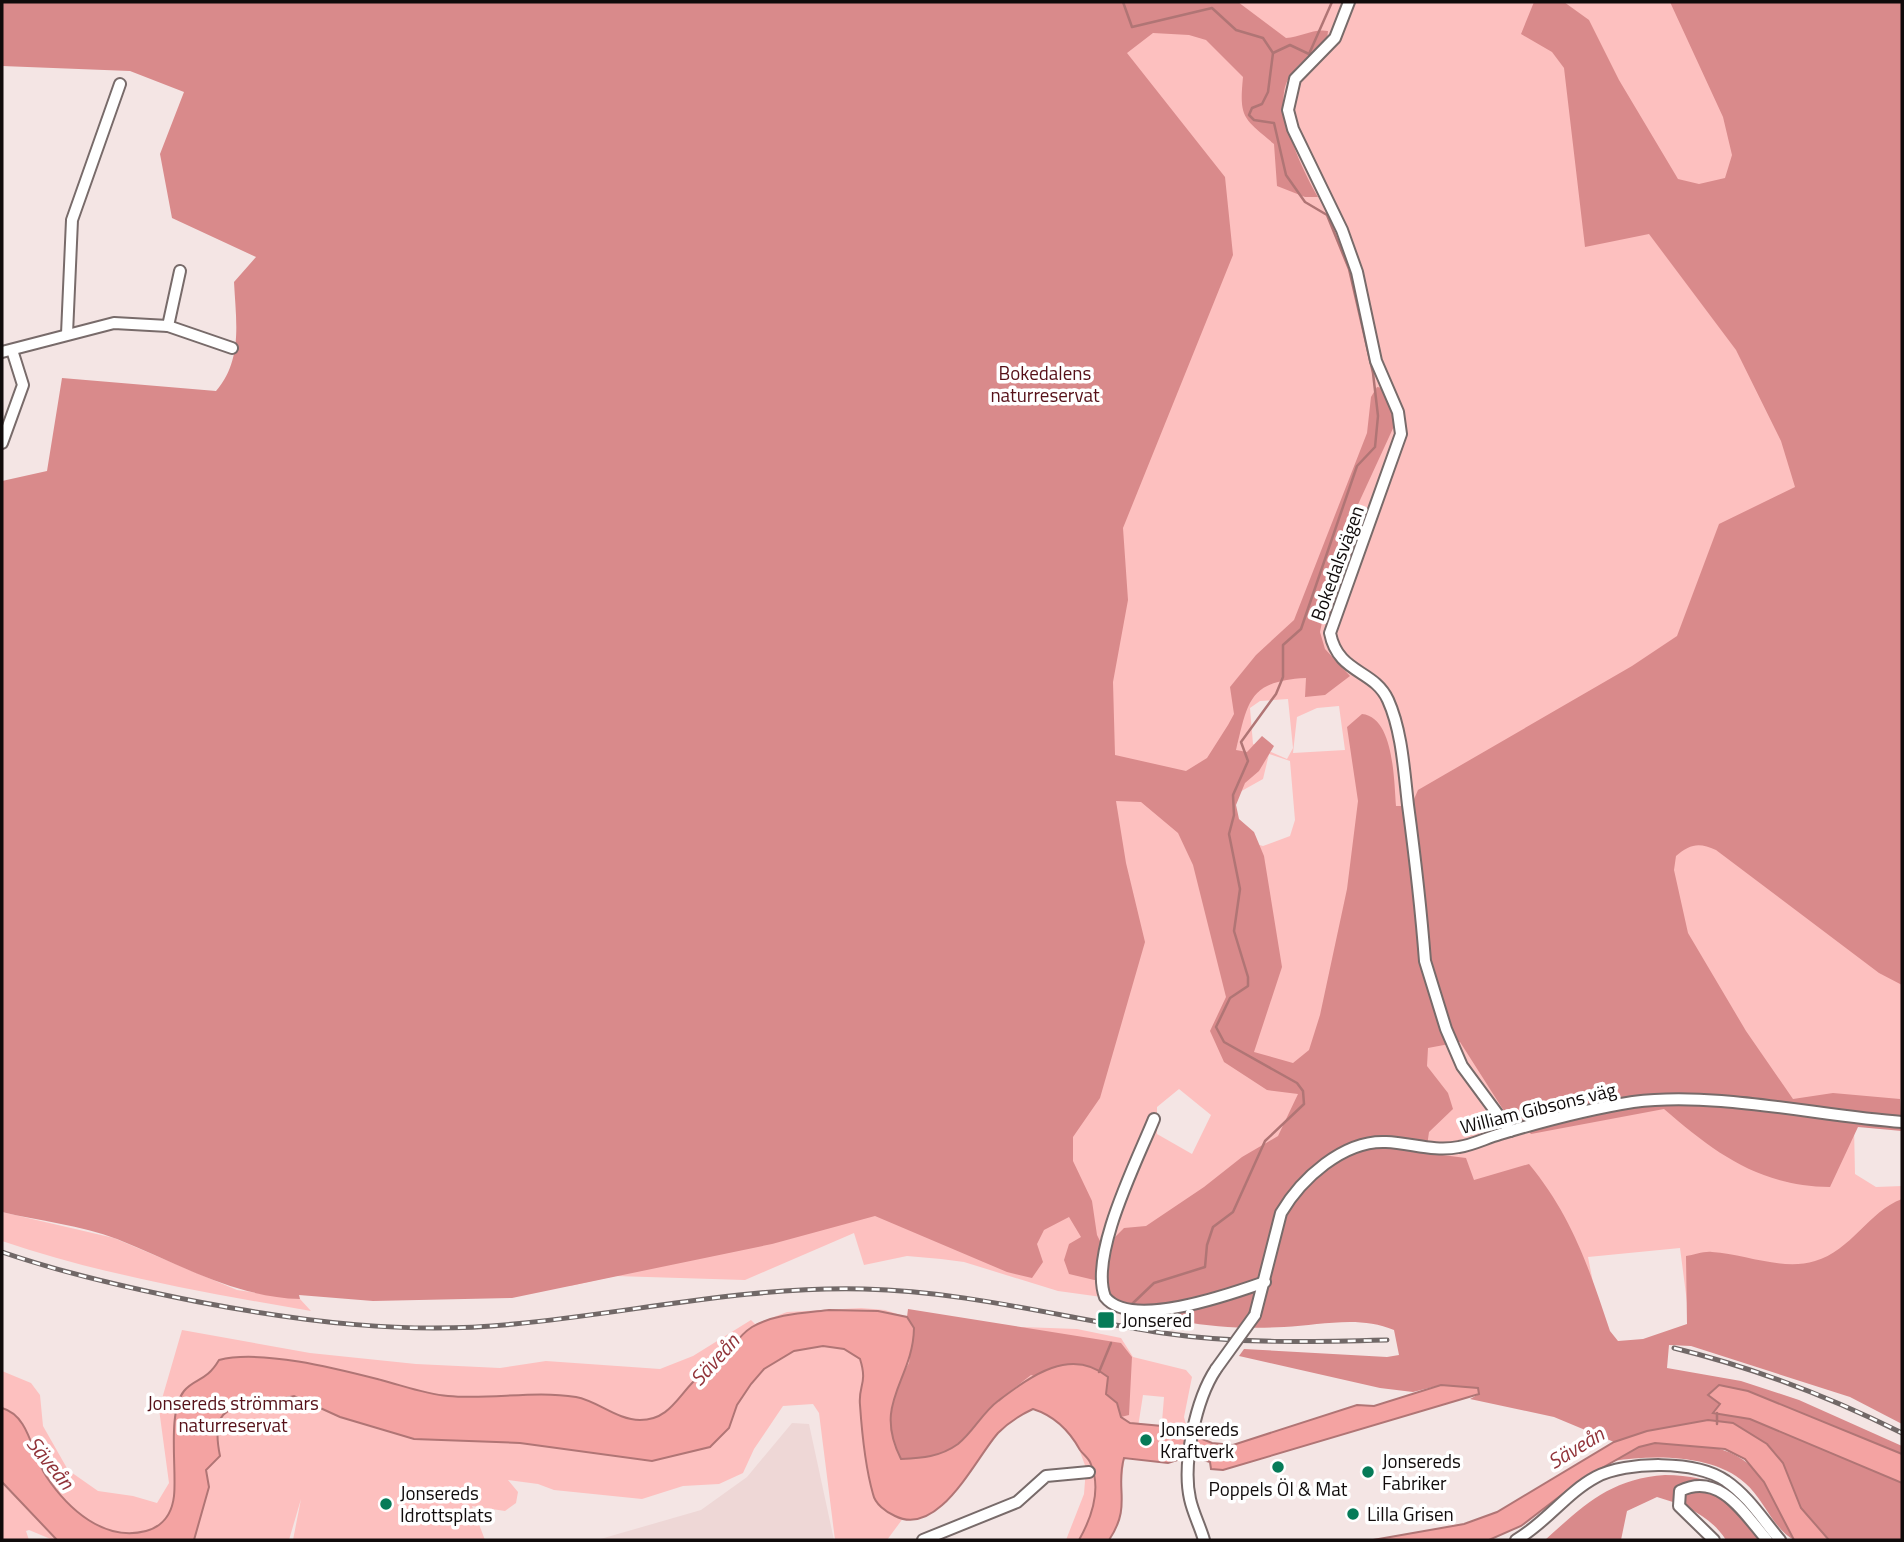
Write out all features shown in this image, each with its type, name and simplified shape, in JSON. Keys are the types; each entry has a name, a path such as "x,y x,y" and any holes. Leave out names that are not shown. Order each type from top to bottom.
{"street":[{"name":"Bokedalsvägen","path":"1349,2 1335,38 1295,79 1288,110 1293,129 1342,230 1357,272 1376,361 1398,412 1401,434 1330,633 1341,660 1376,684 1387,696 1403,763 1425,961 1431,984 1462,1066 1510,1131"},
{"path":"67,334 72,220 120,84"},
{"path":"168,326 180,271"},
{"path":"2,443 23,385 7,351 114,323 168,326 232,348"},
{"name":"William Gibsons väg","path":"1204,1540 1190,1498 1188,1465 1202,1394 1216,1369 1255,1315 1282,1213 1298,1186 1330,1161 1374,1142 1447,1148 1590,1111 1663,1100 1734,1104 1902,1122"},
{"path":"1154,1119 1108,1234 1102,1280 1105,1297 1124,1309 1149,1310 1203,1301 1265,1282"},
{"path":"1516,1540 1595,1478 1611,1470 1637,1465 1706,1472 1725,1479 1745,1497 1780,1540"},
{"path":"923,1540 1017,1502 1046,1476 1089,1472"},
{"path":"1714,1540 1679,1506 1681,1491 1702,1486 1714,1488 1730,1497 1767,1540"}],"shaded area":[{"path":"829,1310 878,1311 907,1317 914,1328 912,1347 892,1406 893,1439 901,1459 931,1456 958,1444 993,1406 1010,1392 1051,1368 1065,1365 1079,1364 1094,1368 1108,1377 1106,1394 1117,1403 1121,1417 1130,1423 1173,1427 1212,1443 1233,1445 1357,1405 1374,1406 1441,1385 1478,1388 1479,1394 1223,1470 1211,1469 1210,1462 1190,1456 1168,1463 1124,1458 1120,1517 1109,1540 1079,1540 1094,1502 1094,1472 1089,1460 1066,1430 1055,1420 1033,1409 998,1433 941,1506 926,1516 911,1520 888,1512 874,1498 868,1472 860,1405 863,1374 860,1359 844,1349 823,1346 794,1351 764,1369 737,1405 729,1428 710,1447 652,1461 520,1443 414,1439 340,1417 294,1396 278,1400 264,1411 250,1408 230,1410 219,1422 220,1456 206,1470 209,1487 194,1540 57,1540 2,1482 2,1408 19,1419 46,1476 76,1511 88,1520 116,1532 146,1531 162,1522 173,1502 174,1427 179,1400 188,1387 210,1372 219,1360 256,1357 300,1362 448,1396 544,1394 576,1397 623,1417 640,1420 665,1412 694,1381 720,1362 740,1337 752,1327 780,1317"},
{"path":"1719,1385 1748,1391 1902,1454 1902,1483 1750,1419 1713,1413 1720,1404 1708,1395"},
{"path":"1708,1420 1733,1423 1767,1444 1783,1463 1801,1508 1829,1540 1794,1540 1764,1482 1745,1459 1725,1449 1655,1443 1639,1447 1581,1480 1521,1526 1489,1540 1373,1540 1464,1524 1497,1512 1614,1442 1647,1431"},
{"path":"792,1423 809,1424 834,1540 597,1540 701,1510 747,1477"}],"green space":[{"path":"2,2 1238,2 1286,38 1328,31 1327,40 1289,77 1284,96 1284,110 1292,142 1318,197 1305,197 1277,186 1274,144 1245,116 1242,101 1243,77 1206,40 1189,35 1153,33 1127,53 1225,177 1233,255 1123,528 1128,600 1113,682 1115,755 1186,771 1207,758 1234,714 1230,687 1256,655 1294,620 1367,433 1371,397 1377,387 1383,388 1395,424 1355,511 1329,588 1320,632 1325,649 1350,676 1325,695 1305,697 1306,678 1287,680 1262,689 1248,707 1236,750 1247,752 1262,736 1274,746 1259,771 1245,783 1236,805 1239,819 1254,832 1264,856 1282,967 1254,1052 1293,1063 1309,1050 1320,1015 1347,889 1358,801 1347,727 1362,714 1373,718 1381,726 1393,767 1396,806 1411,806 1418,790 1632,666 1677,636 1719,524 1795,487 1781,441 1736,350 1649,234 1585,247 1564,68 1552,52 1521,34 1534,2 1564,2 1589,20 1619,80 1678,179 1699,184 1725,178 1732,155 1723,117 1670,2 1902,2 1902,985 1879,973 1716,850 1700,845 1686,849 1676,856 1674,870 1688,933 1746,1031 1793,1099 1833,1093 1900,1099 1902,1131 1858,1127 1830,1187 1781,1181 1740,1164 1701,1140 1664,1109 1531,1134 1517,1118 1504,1111 1460,1042 1428,1048 1427,1066 1448,1093 1453,1109 1429,1132 1426,1153 1466,1158 1474,1180 1529,1164 1568,1223 1610,1331 1618,1341 1643,1339 1687,1324 1686,1256 1709,1252 1777,1263 1802,1264 1815,1261 1839,1249 1880,1212 1902,1199 1902,1424 1850,1397 1691,1346 1669,1345 1667,1368 1741,1381 1799,1400 1902,1446 1902,1454 1748,1391 1720,1404 1714,1412 1750,1419 1902,1483 1902,1540 1829,1540 1801,1508 1783,1463 1767,1444 1629,1437 1614,1442 1554,1417 1470,1399 1479,1394 1441,1385 1413,1392 1380,1388 1239,1356 1244,1349 1387,1357 1399,1355 1394,1330 1381,1325 1340,1322 1240,1328 1173,1320 1131,1306 1112,1297 1107,1283 1069,1274 1064,1260 1069,1244 1081,1237 1069,1217 1044,1230 1037,1244 1043,1262 1032,1278 1007,1272 875,1216 772,1244 512,1298 373,1301 299,1295 300,1299 252,1292 206,1277 103,1234 2,1212 2,481 47,471 62,378 216,391 225,379 234,353 234,282 256,257 172,218 160,154 184,92 130,71 2,66","holes":["1116,801 1141,802 1178,833 1193,865 1226,997 1210,1031 1224,1062 1267,1090 1298,1094 1278,1136 1242,1157 1204,1187 1146,1226 1124,1228 1115,1237 1110,1248 1103,1247 1097,1235 1092,1201 1073,1161 1073,1137 1100,1098 1145,942 1126,863"]},
{"name":"Bokedalens naturreservat","path":"736,2 1902,2 1902,1130 1854,1126 1855,1174 1876,1187 1902,1186 1902,1414 1687,1302 1680,1248 1588,1257 1606,1348 1402,1313 1131,1301 1058,1291 964,1262 941,1259 907,1256 864,1265 854,1233 745,1280 615,1276 570,1286 590,1198","holes":["1288,699 1293,748 1287,759 1253,744 1250,708 1260,701","1339,706 1345,750 1293,753 1297,717 1317,708","1269,754 1290,761 1295,820 1290,836 1263,846 1225,835 1238,793 1263,779","1179,1089 1211,1115 1192,1154 1157,1134 1157,1107"]},
{"path":"2,1212 114,1238 237,1290 300,1299 311,1311 116,1273 2,1241"},
{"name":"Jonsereds strömmars naturreservat","path":"861,1308 885,1310 910,1318 1027,1337 1022,1327 1077,1329 1121,1338 1133,1357 1186,1370 1192,1377 1184,1417 1189,1436 1162,1422 1164,1397 1143,1395 1138,1427 1126,1444 1119,1505 1105,1540 1066,1540 1084,1494 1086,1468 1073,1433 1053,1409 1021,1403 904,1517 887,1540 835,1540 819,1413 813,1404 783,1406 754,1449 743,1473 719,1484 683,1486 642,1499 554,1490 538,1484 508,1480 518,1492 516,1503 505,1511 472,1506 485,1540 293,1540 301,1499 289,1540 53,1540 29,1530 26,1531 29,1540 2,1540 2,1371 31,1383 40,1395 43,1426 68,1470 98,1491 157,1503 169,1483 159,1409 182,1330 310,1353 416,1364 500,1368 546,1361 660,1369 693,1356 751,1320 755,1324 787,1312"},
{"path":"908,1309 1121,1343 1132,1357 1129,1415 1121,1417 1117,1403 1031,1375 998,1401 958,1444 936,1457 901,1459 893,1443 890,1417 895,1388 909,1363 914,1328 907,1317"},
{"path":"1655,1443 1701,1445 1743,1459 1764,1482 1794,1540 1780,1529 1745,1483 1716,1466 1664,1458 1613,1461 1639,1447"},
{"path":"1665,1475 1701,1479 1726,1491 1737,1499 1767,1540 1726,1540 1720,1531 1696,1512 1657,1497 1627,1511 1621,1540 1545,1540 1586,1505 1613,1488"}],"waterway":[{"path":"1123,2 1132,27 1212,8 1236,30 1263,38 1273,53 1268,92 1262,104 1252,108 1249,115 1254,120 1274,123 1286,175 1305,202 1327,215 1349,269 1373,373 1378,416 1375,447 1357,466 1301,629 1283,645 1283,677 1276,694 1241,742 1248,761 1233,795 1234,815 1229,834 1240,889 1234,931 1248,977 1248,986 1230,998 1216,1027 1224,1042 1297,1083 1303,1091 1304,1104 1265,1141 1233,1212 1213,1227 1207,1245 1205,1267 1154,1283 1132,1304"},
{"path":"1273,53 1290,45 1309,54 1332,2"},
{"path":"1099,1372 1111,1343"},
{"path":"1717,1413 1717,1424"}],"railway":[{"path":"2,1252 149,1292 278,1315 356,1325 474,1327 732,1296 820,1289 864,1289 977,1300 1191,1337 1275,1341 1387,1340"},
{"path":"1674,1348 1791,1384 1902,1433"}],"place":[{"name":"Jonsered","path":"1106,1320"},
{"name":"Jonsereds Kraftverk","path":"1146,1440"},
{"name":"Poppels Öl & Mat","path":"1278,1467"},
{"name":"Jonsereds Fabriker","path":"1368,1472"},
{"name":"Jonsereds Idrottsplats","path":"386,1504"},
{"name":"Lilla Grisen","path":"1353,1514"}],"water label":[{"name":"Säveån","path":"715,1360"},
{"name":"Säveån","path":"1576,1448"},
{"name":"Säveån","path":"50,1463"}]}
